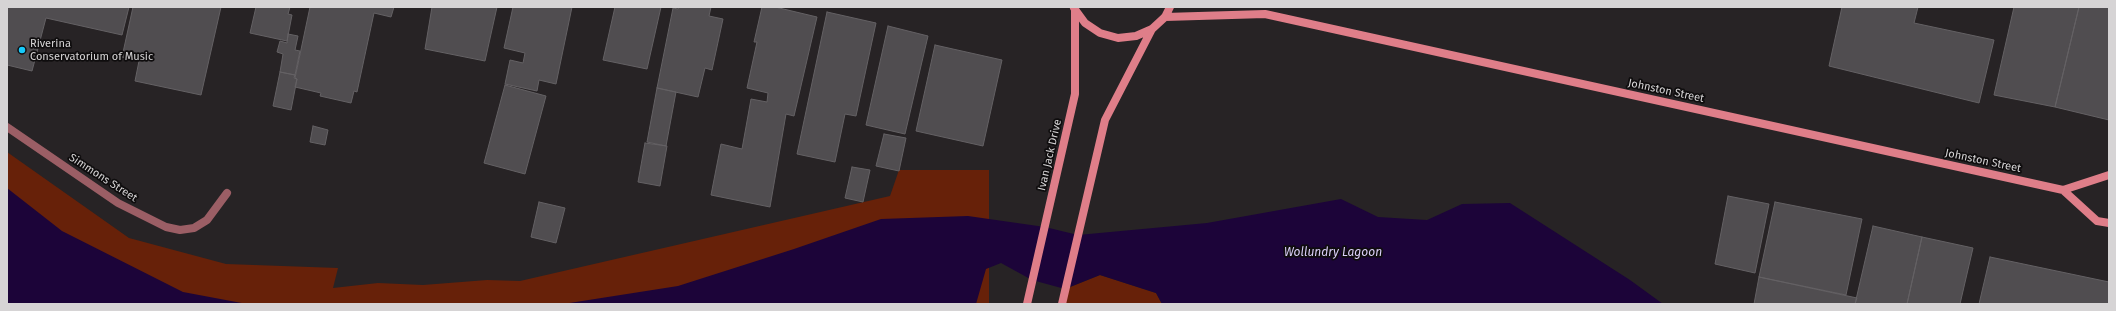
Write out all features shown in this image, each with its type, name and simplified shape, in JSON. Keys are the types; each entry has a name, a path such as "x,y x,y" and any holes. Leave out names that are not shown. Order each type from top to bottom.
{"street":[{"path":"1074,8 1085,23 1100,33 1118,38 1136,36 1152,29 1165,17 1170,7"},
{"name":"Johnston Street","path":"1252,7 1265,14"},
{"name":"Ivan Jack Drive","path":"1027,304 1075,94 1074,8"},
{"name":"Johnston Street","path":"1165,17 1265,14 2063,190 2097,220 2109,223"},
{"path":"1062,304 1105,120 1152,29"},
{"path":"2063,190 2109,175"}],"lane":[{"name":"Simmons Street","path":"7,127 118,203 166,227 180,230 194,228 207,220 227,193"}],"shaded area":[{"path":"7,152 129,238 226,264 338,268 333,288 378,283 423,285 487,280 520,281 890,196 899,170 989,170 989,304 7,304"},
{"path":"1100,275 1156,293 1162,304 1062,304 1065,289"}],"water":[{"path":"7,188 62,231 183,292 247,304 7,304"},
{"name":"Wollundry Lagoon","path":"1341,199 1378,217 1427,220 1462,204 1510,203 1630,280 1663,304 1162,304 1156,293 1100,275 1065,289 1032,280 1001,263 986,269 976,304 563,304 678,286 794,249 881,219 968,216 1045,227 1078,235 1207,223"}],"building":[{"name":"Riverina Conservatorium of Music","path":"7,7 129,7 122,35 46,18 32,71 7,65"},
{"path":"133,7 221,7 201,95 135,81 139,61 122,57"},
{"path":"256,7 290,7 288,14 292,15 287,41 250,33"},
{"path":"310,7 394,7 391,17 374,13 357,92 354,91 351,103 320,96 321,93 295,87 297,79 295,78"},
{"path":"432,7 497,7 485,61 425,49"},
{"path":"513,7 572,7 556,84 539,80 537,91 505,84 510,60 523,63 525,53 504,48"},
{"path":"615,7 661,7 647,69 603,60"},
{"path":"679,7 711,7 709,16 723,19 712,70 705,68 698,97 657,88 673,8 678,9"},
{"path":"762,7 775,7 817,17 794,116 786,114 770,207 711,195 721,144 742,149 751,99 767,102 768,93 747,88 757,42 754,42"},
{"path":"1842,7 1918,7 1914,23 1994,40 1979,103 1829,66"},
{"path":"2014,7 2079,7 2055,107 1994,95"},
{"path":"2079,7 2109,7 2109,120 2055,107"},
{"path":"827,12 876,23 856,116 845,114 835,162 797,154"},
{"path":"888,26 928,36 905,134 866,125"},
{"path":"288,34 298,36 295,50 300,51 295,75 280,72 283,54 277,52 280,41 287,43"},
{"path":"935,45 1002,60 983,146 916,131"},
{"path":"280,72 295,75 294,78 297,79 291,110 273,106"},
{"path":"505,85 546,96 525,174 484,163"},
{"path":"657,88 676,92 666,146 647,142"},
{"path":"313,126 328,130 325,145 310,142"},
{"path":"884,134 906,138 899,171 876,166"},
{"path":"645,143 667,146 660,186 638,182"},
{"path":"852,167 870,170 863,202 845,198"},
{"path":"1728,196 1769,204 1755,273 1715,264"},
{"path":"539,202 565,208 556,243 531,237"},
{"path":"1775,202 1862,219 1846,295 1759,277"},
{"path":"1873,226 1922,237 1907,304 1855,304"},
{"path":"1922,237 1973,248 1960,304 1907,304"},
{"path":"1990,257 2109,282 2109,304 1979,304"},
{"path":"1759,277 1857,298 1855,304 1754,304"}],"place":[{"name":"Riverina Conservatorium of Music","path":"22,50"}]}
